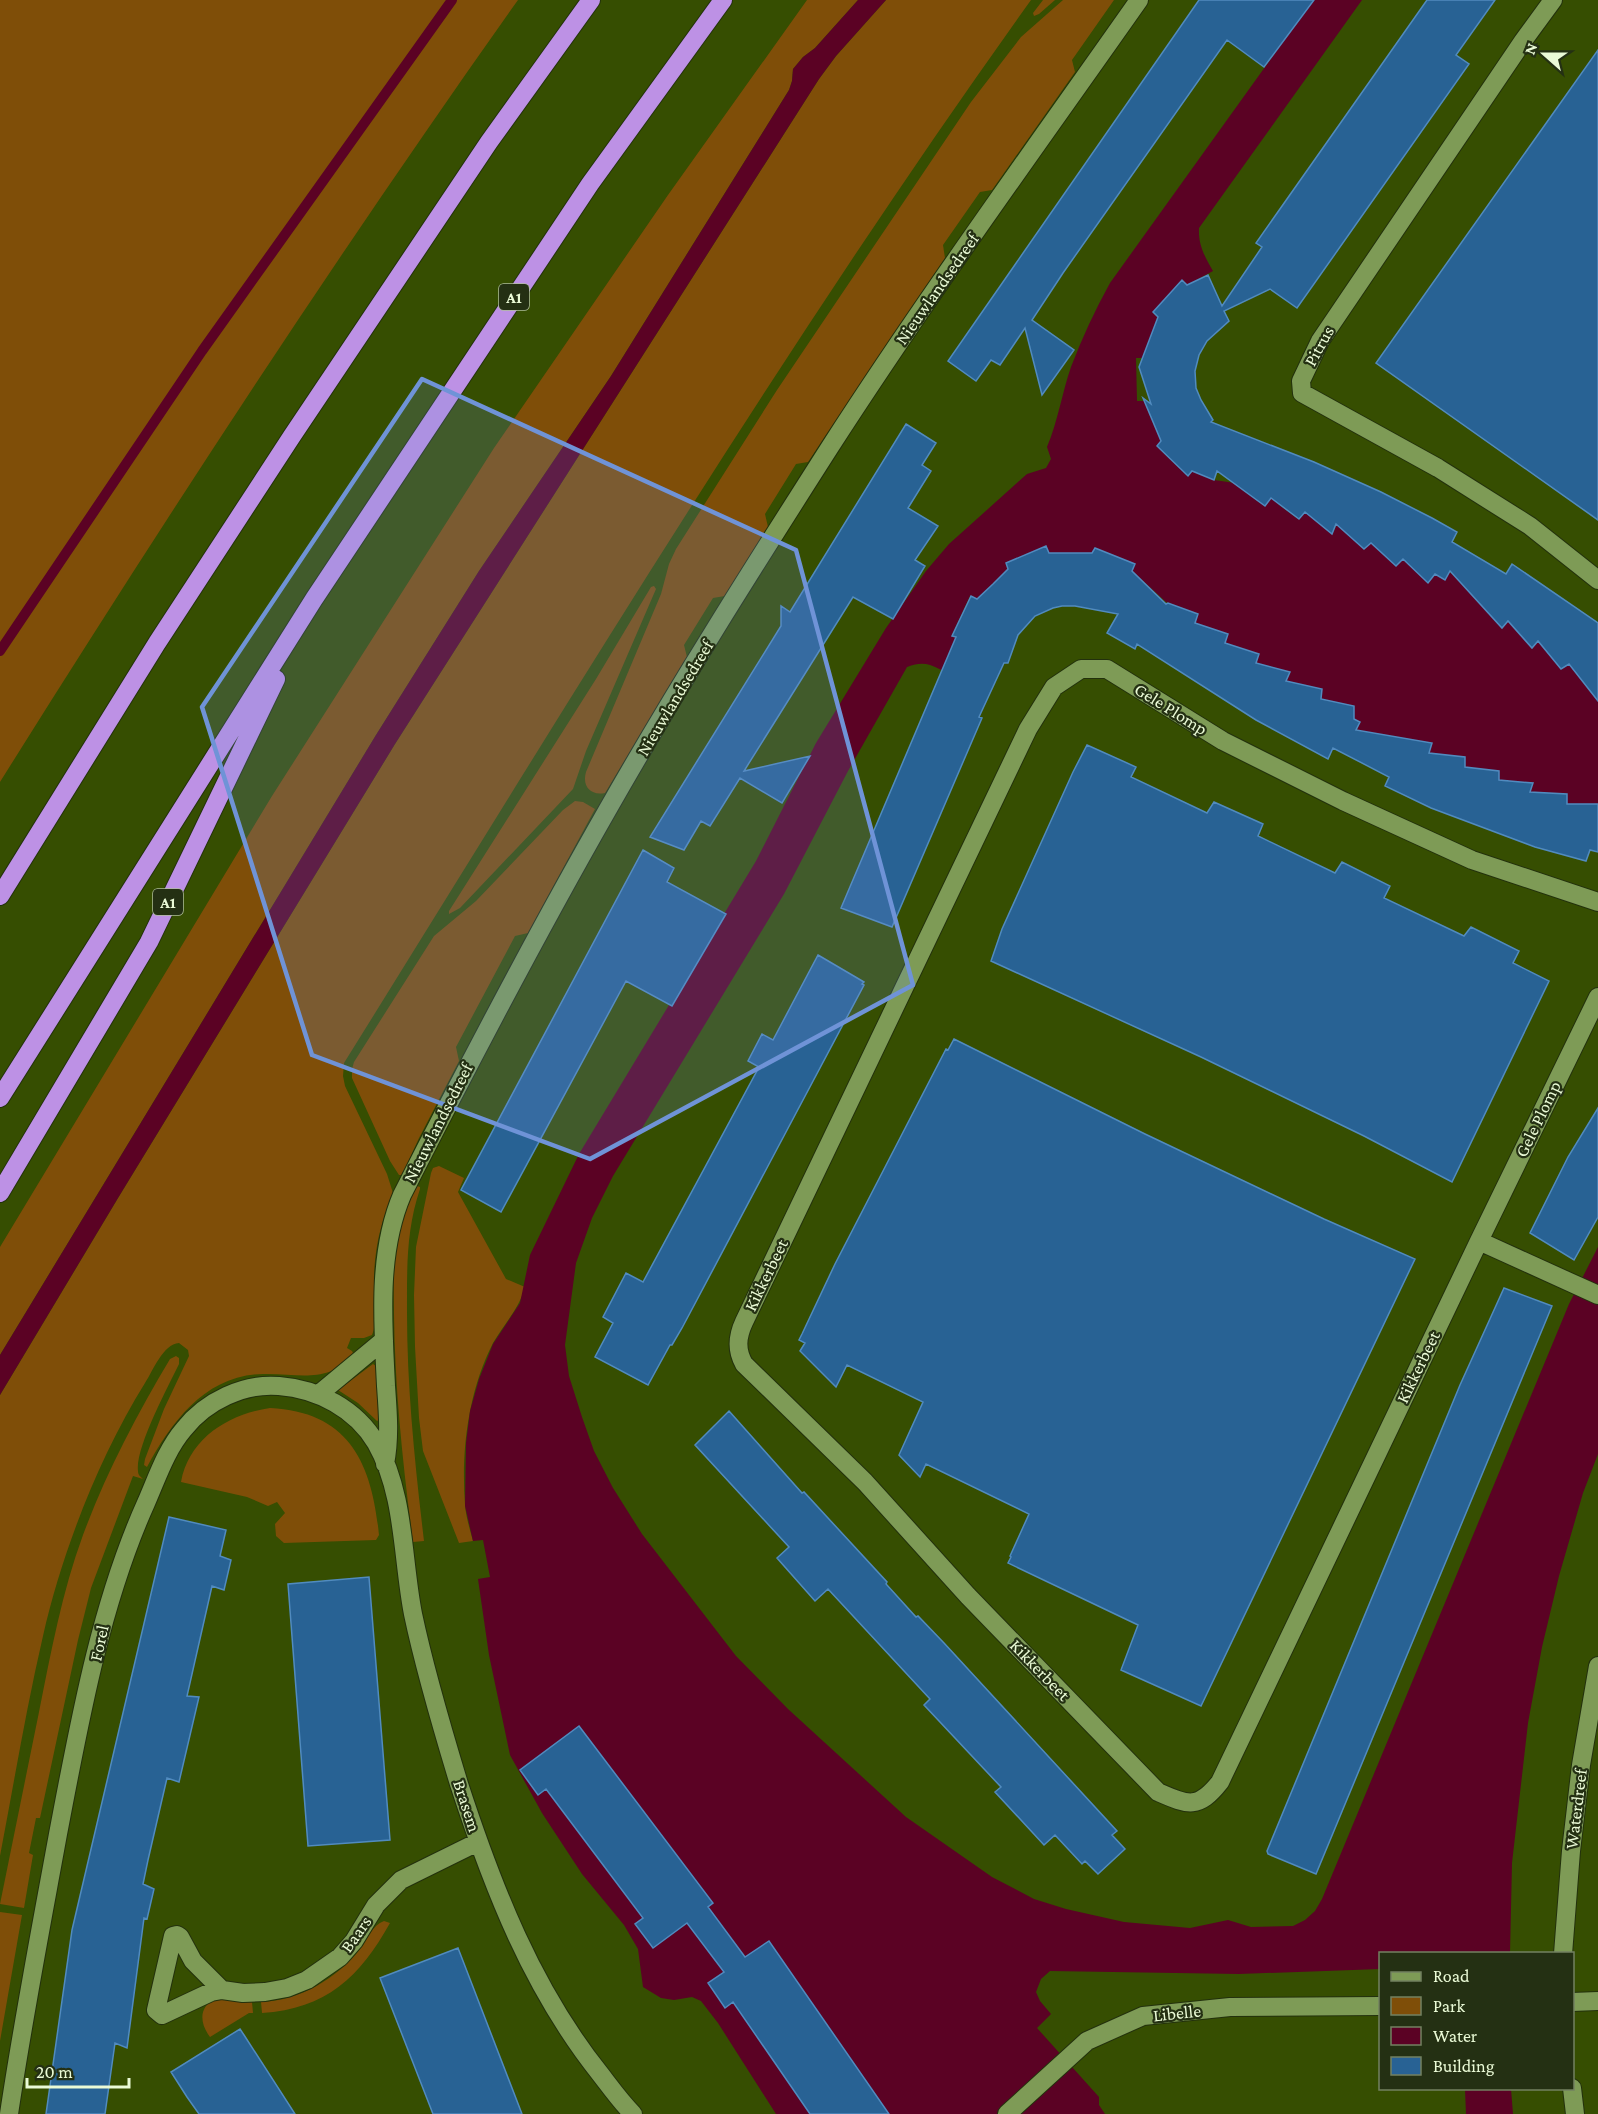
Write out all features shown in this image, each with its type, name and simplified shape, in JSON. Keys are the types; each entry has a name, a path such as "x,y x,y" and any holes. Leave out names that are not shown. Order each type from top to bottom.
{"highway":[{"path":"0,896 157,643 292,436 489,141 591,0"},
{"name":"A1","path":"0,1098 314,599 590,184 723,0"},
{"name":"A1","path":"0,1193 149,942 314,599"}],"street":[{"name":"Nieuwlandsedreef","path":"386,1464 389,1444 384,1287 393,1216 476,1049 609,808 831,445 952,267 1139,0"},
{"name":"Pitrus","path":"1553,0 1320,341 1300,381 1302,393 1438,468 1530,526 1598,580"},
{"name":"Gele Plomp","path":"904,987 1028,729 1054,687 1081,669 1107,669 1224,741 1342,801 1472,860 1598,902"},
{"name":"Kikkerbeet","path":"904,987 738,1334 740,1356 744,1364 865,1482 968,1596 1158,1792 1179,1802 1192,1803 1209,1797 1220,1782 1479,1241"},
{"name":"Gele Plomp","path":"1479,1241 1598,997"},
{"path":"1479,1241 1598,1295"},
{"path":"319,1394 384,1340"},
{"name":"Forel","path":"9,2114 71,1764 106,1610 135,1528 171,1447 185,1426 223,1397 246,1389 270,1385 295,1387 319,1394 341,1407 360,1422 375,1442 386,1464"},
{"name":"Brasem","path":"386,1464 397,1503 414,1619 449,1750 478,1842 524,1953 552,2007 573,2039 633,2114"},
{"name":"Waterdreef","path":"1563,1952 1570,1851 1598,1666"},
{"name":"Baars","path":"222,1990 243,1993 266,1992 287,1988 308,1980 340,1957 354,1941 376,1905 401,1880 478,1842"},
{"path":"1574,2002 1598,2001"},
{"name":"Libelle","path":"1007,2114 1087,2041 1143,2016 1230,2007 1379,2006"},
{"path":"1572,2090 1575,2114"}],"highlighted area":[{"path":"422,379 796,550 913,985 590,1159 312,1055 202,707"}],"green space":[{"path":"0,0 518,0 384,192 253,387 0,782"},
{"path":"807,0 858,0 793,69 789,90 611,376 479,571 376,735 0,1355 0,1247 272,796 494,448 668,195"},
{"path":"886,0 1031,0 851,260 764,393 344,1063 345,1086 387,1174 393,1193 382,1223 376,1252 375,1322 372,1335 364,1338 351,1338 347,1348 354,1355 343,1364 322,1374 263,1374 243,1376 224,1382 193,1404 180,1418 147,1467 144,1465 145,1459 164,1409 189,1356 188,1350 179,1343 163,1353 128,1412 98,1473 60,1571 31,1691 0,1856 0,1395 395,744 819,79 836,56"},
{"path":"1043,0 1055,0 1034,16 1033,13"},
{"path":"1063,0 1114,0 1072,60 1075,72 992,190 980,192 943,245 945,258 808,462 796,464 765,514 768,527 725,596 713,598 684,645 687,657 605,793 591,791 586,786 586,772 661,594 669,564 676,549 777,390 971,102 1021,37"},
{"path":"654,586 656,589 586,751 573,789 460,908 449,914 651,587"},
{"path":"575,801 583,802 595,809 528,933 515,936 456,1047 459,1061 402,1175 399,1175 390,1161 352,1078 354,1062 434,936 476,901 563,810"},
{"path":"439,1166 464,1178 458,1192 506,1279 525,1287 484,1362 472,1402 468,1422 464,1485 468,1523 473,1541 459,1543 423,1451 415,1347 416,1247 431,1173 433,1168"},
{"path":"417,1186 420,1189 415,1204 408,1250 407,1341 412,1426 424,1541 413,1542 398,1400 394,1280 399,1230"},
{"path":"176,1356 179,1358 179,1364 153,1418 138,1461 138,1471 143,1479 133,1476 91,1588 40,1818 36,1818 29,1853 33,1855 24,1908 0,1904 63,1600 83,1535 122,1445 170,1359"},
{"path":"373,1364 376,1366 379,1420 377,1421 358,1403 338,1390"},
{"path":"270,1408 297,1412 320,1420 338,1431 352,1446 363,1465 376,1509 379,1535 376,1540 284,1543 276,1536 275,1524 285,1513 277,1502 268,1506 247,1497 181,1482 185,1466 193,1453 213,1431 240,1416"},
{"path":"0,1912 22,1915 0,2041"},
{"path":"384,1921 390,1923 379,1942 353,1974 339,1987 305,2005 262,2013 261,2002 275,2001 303,1992 317,1986 341,1969 361,1948 373,1929"},
{"path":"215,1999 252,2002 253,2013 249,2013 210,2037 204,2027 202,2016 209,2002"}],"water":[{"path":"858,0 886,0 836,56 819,79 395,744 0,1395 0,1355 376,735 479,571 611,376 789,90 793,69"},
{"path":"1313,0 1362,0 1199,228 1201,245 1213,271 1187,285 1182,280 1153,313 1158,317 1143,358 1136,358 1137,401 1144,401 1161,441 1157,446 1188,476 1192,471 1214,480 1246,487 1244,491 1265,506 1270,495 1280,499 1278,504 1298,519 1303,509 1313,513 1311,517 1332,534 1337,524 1346,528 1345,532 1364,549 1369,539 1396,566 1402,556 1428,583 1434,574 1445,579 1449,572 1491,597 1531,647 1538,639 1598,682 1598,804 1564,805 1567,794 1530,794 1533,783 1496,781 1499,771 1461,768 1465,757 1428,754 1432,743 1356,732 1360,722 1285,682 1290,672 1265,665 1263,669 1253,663 1259,654 1234,646 1232,650 1222,644 1228,634 1192,623 1198,614 1166,602 1132,571 1134,564 1095,548 1092,554 1026,555 1006,563 1008,569 977,599 970,596 952,635 959,638 956,677 927,664 907,667 848,771 784,894 613,1176 592,1218 576,1263 565,1345 569,1376 594,1451 613,1488 642,1534 736,1656 788,1709 906,1817 992,1877 1034,1899 1066,1909 1124,1922 1190,1928 1228,1920 1251,1927 1293,1926 1305,1920 1315,1911 1322,1899 1569,1304 1598,1247 1598,1454 1583,1493 1559,1576 1542,1647 1528,1723 1512,1863 1510,1952 1379,1952 1379,1969 1239,1974 1050,1971 1041,1979 1036,1992 1051,2014 1037,2028 1099,2097 1099,2105 1105,2114 776,2114 718,2023 701,2001 692,1997 674,2000 661,1998 643,1987 638,1949 624,1925 582,1874 542,1813 510,1755 489,1655 478,1579 490,1577 483,1540 473,1541 465,1506 466,1443 470,1411 479,1379 493,1344 520,1303 530,1255 579,1154 756,861 816,743 886,628 926,571 949,544 1027,474 1046,468 1051,459 1047,447 1071,367 1110,283"},
{"path":"1465,2090 1511,2090 1513,2114 1466,2114"}],"building":[{"path":"1199,0 1314,0 1264,67 1227,40 1063,273 1032,320 1074,350 1042,395 1025,328 1000,365 991,360 976,381 948,361"},
{"path":"1427,0 1495,0 1456,55 1469,64 1297,308 1270,289 1224,311 1229,321 1207,341 1199,355 1195,371 1196,388 1213,420 1211,422 1314,462 1432,518 1457,532 1452,542 1506,574 1512,564 1598,623 1598,701 1569,664 1561,669 1538,641 1532,648 1508,621 1502,628 1450,571 1445,580 1435,574 1428,583 1403,559 1396,566 1371,543 1364,549 1336,524 1332,534 1305,512 1299,519 1271,498 1265,506 1217,471 1214,480 1192,471 1188,476 1157,446 1161,441 1143,398 1151,404 1139,367 1158,317 1153,312 1182,280 1187,285 1208,275 1222,306 1262,247 1256,243"},
{"path":"1598,50 1598,520 1376,363"},
{"path":"906,424 936,443 922,465 931,471 908,508 938,526 915,560 925,566 893,619 853,597 744,771 810,756 782,803 740,778 710,826 701,821 684,850 650,837 781,626 781,606 790,612"},
{"path":"1046,546 1049,553 1092,553 1095,548 1135,564 1132,571 1166,604 1198,614 1195,623 1228,634 1225,643 1259,654 1256,663 1290,672 1286,681 1322,689 1321,699 1354,706 1354,719 1360,722 1356,730 1432,743 1429,753 1465,757 1465,767 1499,771 1499,780 1533,783 1530,792 1567,794 1567,804 1598,804 1598,852 1590,850 1586,861 1535,847 1431,808 1385,786 1389,777 1333,748 1328,759 1256,720 1137,644 1135,649 1107,633 1118,614 1075,606 1062,606 1035,616 1018,635 1008,663 1004,663 979,717 982,718 892,927 841,908 956,637 952,636 971,596 977,599 993,584 1008,569 1006,563"},
{"path":"1087,745 1136,767 1131,777 1207,813 1214,802 1263,824 1258,836 1335,873 1342,862 1390,886 1384,898 1464,936 1471,927 1519,951 1513,963 1549,981 1452,1182 1364,1136 1201,1057 991,961 1002,929"},
{"path":"643,850 674,868 667,882 726,914 672,1006 626,981 501,1212 461,1190"},
{"path":"818,955 864,982 862,984 864,985 682,1328 648,1385 595,1357 613,1323 603,1317 626,1273 643,1282 759,1067 748,1061 762,1034 773,1040"},
{"path":"954,1039 1145,1134 1324,1219 1415,1259 1201,1706 1121,1670 1138,1625 1008,1563 1029,1514 926,1464 920,1477 899,1455 923,1402 847,1365 836,1387 800,1351 805,1343 799,1340 835,1264 946,1049 948,1050"},
{"path":"1598,1108 1598,1217 1574,1260 1530,1233 1568,1157"},
{"path":"1504,1288 1552,1306 1316,1874 1268,1854 1267,1851 1460,1385"},
{"path":"729,1411 802,1493 804,1492 887,1582 886,1584 916,1617 918,1616 944,1643 1117,1831 1112,1835 1125,1849 1098,1874 1085,1861 1082,1864 1055,1835 1044,1845 995,1792 1001,1787 924,1705 930,1699 828,1589 815,1601 777,1558 789,1547 695,1445"},
{"path":"169,1517 226,1530 220,1556 231,1560 224,1590 212,1586 187,1696 199,1697 179,1782 167,1778 148,1860 143,1884 154,1889 147,1919 144,1918 127,2048 115,2043 105,2114 46,2114 72,1930"},
{"path":"369,1577 390,1840 308,1846 288,1584"},
{"path":"579,1726 713,1903 708,1907 745,1957 769,1941 889,2114 810,2114 733,2002 725,2008 708,1983 724,1972 687,1923 653,1948 635,1924 643,1918 546,1789 538,1795 520,1770"},
{"path":"458,1948 522,2114 433,2114 380,1978"},
{"path":"240,2029 295,2114 199,2114 187,2097 171,2072"}],"waterway":[{"path":"0,651 202,351 452,0"}]}
